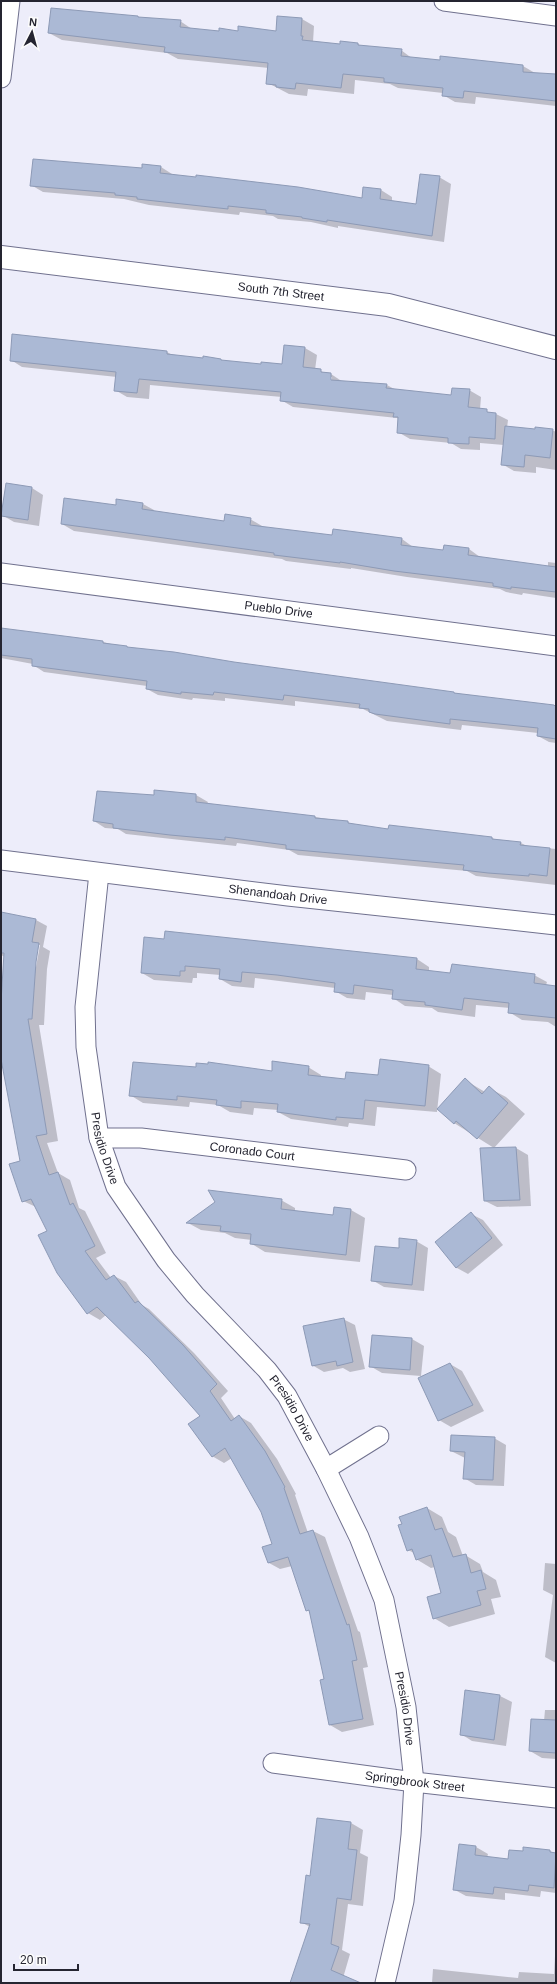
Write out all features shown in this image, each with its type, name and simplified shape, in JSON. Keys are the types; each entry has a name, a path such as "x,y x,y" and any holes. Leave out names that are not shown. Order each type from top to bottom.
{"main road":[{"name":"South 7th Street","path":"1,257 388,304 556,348"}],"street":[{"path":"1,78 10,1"},
{"path":"444,1 556,16"},
{"name":"Pueblo Drive","path":"1,573 556,646"},
{"name":"Shenandoah Drive","path":"1,860 99,873 556,925"},
{"name":"Presidio Drive","path":"99,873 85,1007 86,1047 98,1138 116,1187 166,1260 196,1295 267,1370 283,1391 326,1469 359,1537 384,1600 406,1707 414,1782 411,1835 404,1901 385,1983"},
{"name":"Coronado Court","path":"98,1138 140,1138 406,1170"},
{"path":"326,1469 380,1436"},
{"name":"Springbrook Street","path":"273,1763 414,1782 556,1798"}],"building":[{"path":"51,8 181,20 180,27 219,31 219,28 238,31 238,26 276,31 277,16 302,18 302,40 340,44 340,41 358,43 358,45 402,49 401,56 440,60 440,56 523,65 523,72 556,74 556,101 464,91 463,98 442,96 443,88 384,82 384,78 343,74 341,88 296,83 295,89 276,87 276,85 266,84 268,63 164,52 165,47 48,33"},
{"path":"33,159 142,168 142,164 161,166 160,173 196,177 196,175 298,187 362,198 363,187 381,189 380,199 416,204 420,174 440,176 432,236 327,220 327,222 302,217 266,213 266,210 228,206 228,209 137,199 137,197 115,195 115,193 30,186"},
{"path":"12,334 167,351 167,354 203,358 203,356 221,360 261,364 261,362 282,364 284,345 305,347 303,367 321,369 321,372 331,373 331,380 387,384 386,388 451,395 452,388 470,389 468,407 487,409 487,412 496,413 495,439 469,437 469,444 448,443 448,438 397,433 398,417 393,417 394,413 280,401 281,392 139,379 137,393 114,391 116,372 10,361"},
{"path":"505,426 553,429 550,458 525,455 524,467 501,465"},
{"path":"6,483 32,487 28,520 1,516"},
{"path":"64,498 116,505 116,499 143,503 142,509 224,521 225,514 251,518 250,525 332,535 333,529 402,538 401,545 443,550 444,545 469,548 468,555 556,567 556,592 511,587 511,589 493,586 493,583 394,571 340,562 274,555 274,553 61,524"},
{"path":"1,628 103,641 103,643 127,647 174,652 234,662 454,693 554,705 556,707 556,739 537,736 538,728 450,719 450,724 375,714 369,712 369,709 359,708 360,704 284,695 283,700 214,692 213,695 181,692 181,694 146,689 147,681 32,666 32,659 1,655"},
{"path":"154,790 196,794 196,802 315,816 315,818 348,821 348,823 388,829 389,825 492,837 492,839 521,842 520,845 550,848 547,876 488,873 463,870 464,865 286,849 286,845 225,837 225,840 170,835 113,828 113,824 93,821 97,791 154,795"},
{"path":"1,912 36,919 32,942 39,943 36,962 32,1019 28,1019 47,1134 36,1136 49,1175 58,1172 70,1205 73,1203 95,1246 85,1251 106,1280 114,1275 135,1303 138,1301 183,1345 217,1384 210,1391 231,1421 239,1415 265,1451 285,1487 284,1488 300,1534 313,1530 347,1625 349,1624 357,1660 352,1661 363,1719 329,1725 320,1680 324,1679 309,1610 306,1611 288,1557 268,1563 262,1547 272,1544 261,1512 225,1448 212,1457 188,1424 200,1416 149,1358 97,1307 87,1314 57,1273 38,1235 47,1231 31,1199 22,1202 9,1164 20,1161 1,1059 1,1002 4,953 1,953"},
{"path":"165,931 417,958 416,969 450,973 452,964 535,974 534,983 556,986 556,1018 508,1013 509,1003 464,998 462,1010 425,1005 425,1002 392,999 393,990 354,985 353,994 334,992 335,983 277,975 242,972 241,982 219,979 220,969 185,966 185,971 180,971 180,976 141,973 144,937 164,939"},
{"path":"380,1059 429,1065 425,1106 365,1100 363,1119 336,1117 336,1120 277,1112 278,1104 241,1101 241,1108 216,1105 217,1100 177,1096 177,1100 129,1096 133,1062 196,1067 196,1063 208,1064 208,1062 272,1071 272,1061 309,1066 308,1075 345,1079 346,1072 378,1075"},
{"path":"465,1078 482,1094 489,1086 508,1103 477,1139 456,1121 454,1124 437,1109"},
{"path":"516,1147 520,1200 484,1201 480,1148"},
{"path":"208,1190 282,1199 281,1209 333,1215 334,1207 351,1209 346,1255 250,1244 251,1234 220,1231 221,1226 186,1223 215,1202"},
{"path":"471,1212 492,1238 456,1268 435,1242"},
{"path":"399,1238 417,1240 412,1285 371,1281 375,1246 399,1248"},
{"path":"344,1318 353,1362 337,1366 336,1361 312,1366 303,1326"},
{"path":"372,1335 412,1338 410,1370 369,1367"},
{"path":"450,1363 473,1405 438,1421 418,1378"},
{"path":"451,1435 495,1437 493,1480 463,1479 465,1452 450,1451"},
{"path":"427,1507 435,1530 442,1528 453,1557 466,1554 471,1573 481,1570 486,1589 477,1591 481,1605 433,1619 427,1597 441,1593 431,1555 416,1560 412,1549 407,1551 398,1525 402,1524 399,1517"},
{"path":"465,1690 500,1695 494,1740 460,1735"},
{"path":"531,1719 556,1720 556,1753 529,1751"},
{"path":"317,1818 351,1822 348,1849 357,1850 351,1900 337,1898 331,1944 339,1947 331,1970 361,1983 290,1983 310,1924 300,1923 306,1875 310,1876"},
{"path":"459,1844 476,1846 475,1855 508,1859 509,1850 523,1851 523,1847 550,1850 550,1852 556,1853 554,1888 529,1885 528,1891 494,1887 493,1894 453,1890"}]}
